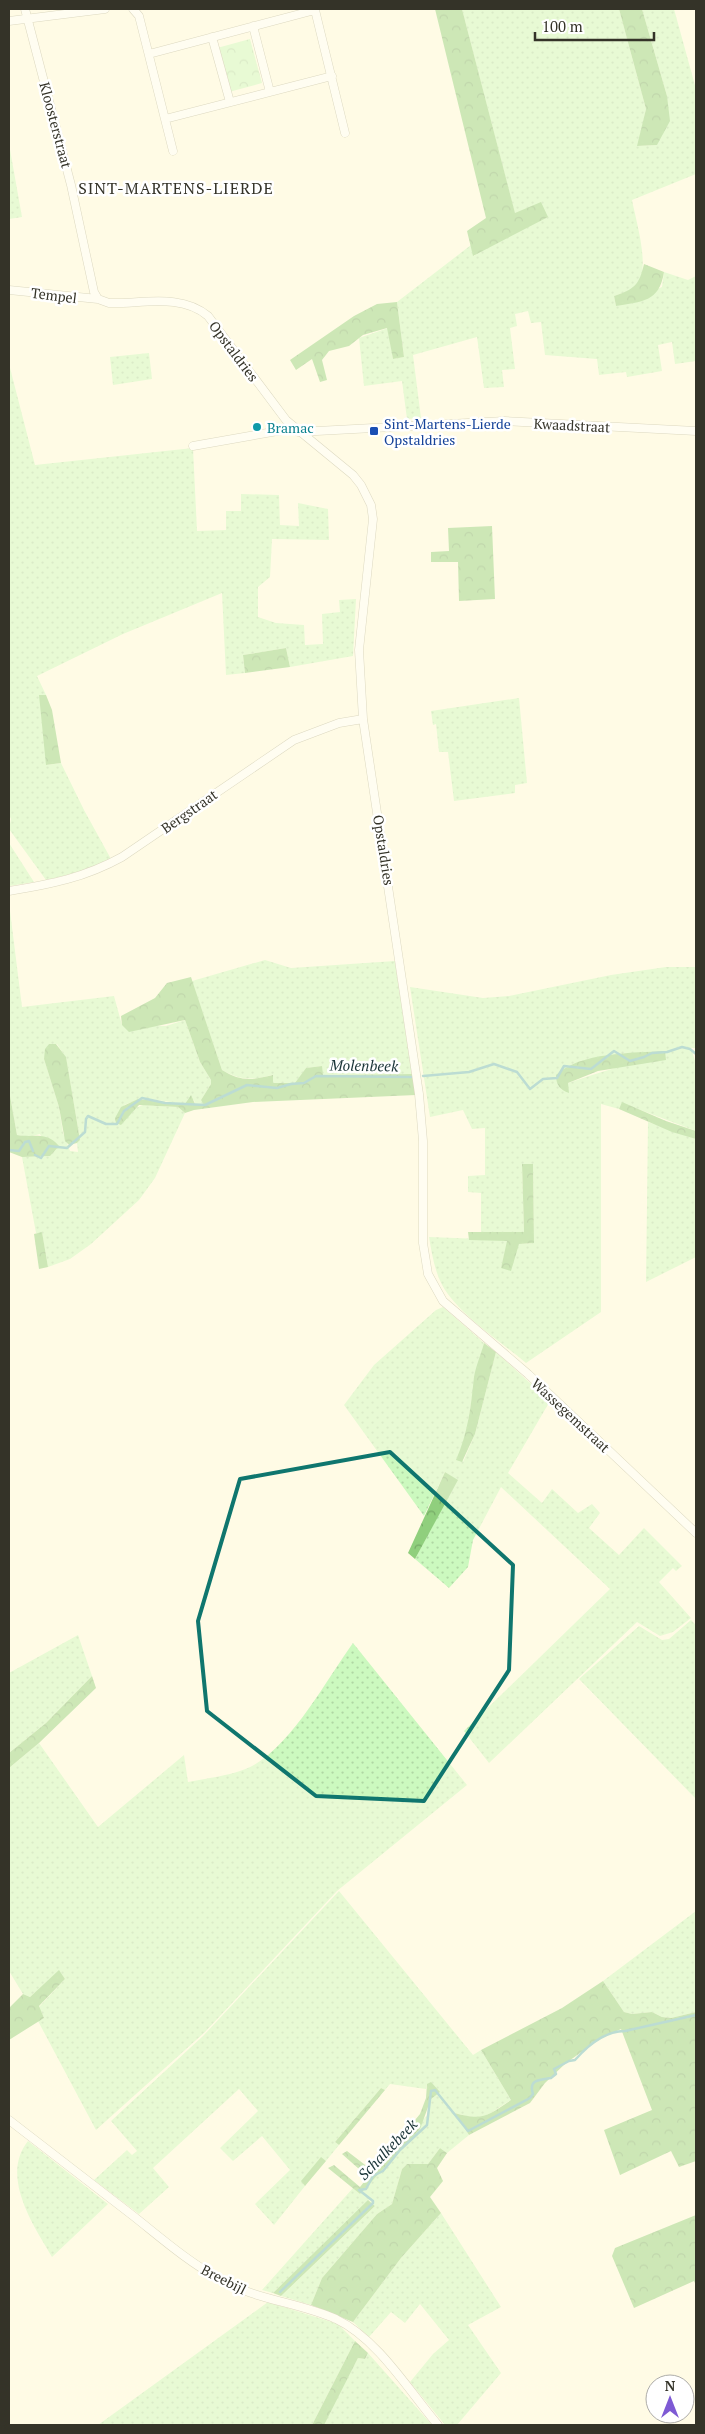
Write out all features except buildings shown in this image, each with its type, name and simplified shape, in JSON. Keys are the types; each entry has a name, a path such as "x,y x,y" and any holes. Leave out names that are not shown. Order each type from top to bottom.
{"street":[{"name":"Kloosterstraat","path":"25,9 71,185 94,292 98,299"},
{"path":"9,21 105,9"},
{"path":"133,9 139,16 173,151"},
{"path":"149,54 315,10 345,133"},
{"path":"253,26 270,92"},
{"path":"212,38 230,102"},
{"path":"165,119 332,76"},
{"name":"Tempel","path":"9,290 98,299"},
{"name":"Opstaldries","path":"98,299 109,303 184,303 201,310 208,316 286,420 353,475 361,485 371,505 373,519 359,650 363,719 421,1094 423,1243 428,1274 443,1300"},
{"name":"Kwaadstraat","path":"297,430 505,421 696,431"},
{"path":"193,446 297,430"},
{"name":"Bergstraat","path":"9,891 68,880 96,872 122,857 294,740 339,723 363,719"},
{"name":"Wassegemstraat","path":"443,1300 528,1374 696,1533"},
{"name":"Breebijl","path":"9,2120 219,2279 265,2298 314,2310 338,2320 355,2331 389,2365 438,2425"}],"highlighted area":[{"path":"390,1452 513,1565 509,1670 424,1801 316,1796 207,1711 198,1621 240,1479"}],"green space":[{"path":"435,9 462,9 515,213 541,202 548,217 473,256 467,231 486,218"},
{"path":"462,9 619,9 646,109 638,146 657,145 667,96 642,9 674,9 696,89 696,174 632,200 641,243 643,266 638,284 627,292 614,296 616,306 662,287 664,272 688,280 696,276 696,361 675,364 672,342 658,345 662,371 627,377 626,372 599,375 597,359 545,355 541,322 531,323 528,311 515,314 517,326 510,328 515,369 502,370 504,387 484,388 477,337 413,355 421,418 407,419 402,381 364,386 359,338 388,328 393,359 404,357 397,302 471,245 474,256 515,214"},
{"path":"619,9 642,9 667,96 670,121 657,145 637,146 646,109"},
{"path":"250,39 262,83 229,92 217,48"},
{"path":"9,144 22,217 9,219"},
{"path":"644,264 664,272 658,290 648,299 616,306 614,296 627,291 638,282"},
{"path":"397,302 404,357 393,359 387,328 363,335 349,346 329,351 322,360 327,380 320,382 312,359 296,370 290,360 354,316 377,304"},
{"path":"149,353 152,379 113,385 110,357"},
{"path":"9,364 35,465 193,448 197,531 226,530 226,511 241,511 241,494 279,495 280,525 299,526 298,503 328,509 329,540 272,539 270,577 258,587 258,617 276,623 304,625 305,645 323,644 322,614 340,612 339,600 356,599 353,656 290,667 286,648 243,655 245,673 226,675 222,593 123,634 37,676 46,695 40,695 47,765 61,763 111,859 89,870 46,880 9,829 11,819 9,815"},
{"path":"492,526 495,599 459,601 458,562 431,562 431,552 449,551 448,528"},
{"path":"286,648 290,667 245,673 243,655"},
{"path":"39,695 46,695 52,710 61,763 46,765"},
{"path":"519,698 527,783 515,785 515,793 454,801 448,752 439,752 436,724 433,725 431,711"},
{"path":"9,843 34,882 9,886"},
{"path":"9,903 22,1007 114,996 122,1025 166,1026 185,1020 200,1062 211,1080 211,1084 201,1100 205,1105 195,1104 194,1100 185,1104 142,1098 124,1105 128,1115 133,1109 143,1105 178,1107 185,1113 155,1178 139,1200 91,1244 70,1259 48,1267 42,1233 36,1233 22,1157 50,1156 40,1134 28,1137 17,1135 9,1090","holes":["49,1044 57,1044 66,1058 80,1140 77,1143 78,1152 70,1151 63,1133 59,1107 44,1059"]},
{"path":"265,960 291,968 395,961 412,1074 322,1075 322,1066 306,1068 296,1083 273,1083 272,1075 258,1078 241,1078 222,1070 192,981"},
{"path":"666,967 696,967 696,1048 691,1048 696,1064 696,1131 622,1103 619,1109 601,1104 601,1312 526,1363 483,1329 462,1310 445,1290 436,1271 429,1237 508,1240 501,1268 519,1244 534,1243 533,1164 522,1164 524,1232 481,1232 481,1193 468,1192 468,1176 485,1175 485,1128 472,1129 463,1110 430,1117 410,987 483,998 509,996 611,975","holes":["665,1051 629,1063 568,1083 566,1066 620,1054"]},
{"path":"191,977 222,1070 229,1074 247,1079 273,1075 273,1083 295,1083 306,1068 322,1066 323,1075 412,1074 416,1095 253,1102 194,1110 185,1113 178,1107 139,1105 121,1125 116,1123 115,1118 121,1107 138,1099 185,1104 191,1095 195,1104 204,1105 201,1100 211,1084 211,1080 200,1062 185,1020 129,1032 122,1025 121,1016 155,998 167,983"},
{"path":"49,1044 56,1044 66,1057 80,1140 69,1145 65,1141 59,1107 44,1059 45,1049"},
{"path":"665,1051 666,1060 598,1071 568,1083 569,1093 561,1089 557,1082 556,1075 566,1067 579,1062 623,1053"},
{"path":"9,1090 17,1135 39,1136 54,1141 59,1146 50,1156 22,1157 9,1152"},
{"path":"622,1102 666,1121 696,1131 696,1139 672,1132 619,1109"},
{"path":"648,1122 696,1139 696,1257 646,1282"},
{"path":"522,1164 533,1164 534,1243 519,1244 511,1271 501,1268 507,1241 469,1240 468,1232 524,1232"},
{"path":"42,1232 48,1267 39,1269 34,1234"},
{"path":"443,1307 484,1343 474,1387 463,1462 475,1434 496,1352 550,1401 508,1473 542,1503 552,1489 578,1513 592,1504 600,1513 589,1528 619,1555 644,1528 682,1566 676,1571 673,1568 659,1582 691,1618 673,1632 660,1636 637,1622 489,1763 464,1731 610,1589 501,1487 473,1540 468,1567 449,1588 415,1559 457,1480 445,1472 424,1516 344,1405 374,1365 436,1310"},
{"path":"484,1343 496,1352 475,1434 462,1462 456,1460 466,1430 474,1377"},
{"path":"445,1472 458,1480 415,1559 408,1553"},
{"path":"691,1620 696,1625 696,1799 579,1679 639,1626 662,1640 669,1639"},
{"path":"78,1635 92,1676 46,1723 9,1753 9,1673"},
{"path":"353,1643 467,1785 337,1891 205,2032 96,2130 38,2021 44,2018 39,2007 65,1979 59,1971 30,1997 23,1994 9,1971 9,1768 39,1743 98,1827 184,1755 188,1782 241,1771 263,1759 293,1730"},
{"path":"92,1676 96,1688 39,1743 9,1768 9,1753 46,1723"},
{"path":"339,1891 473,2055 481,2050 511,2100 485,2116 473,2117 455,2113 469,2135 447,2153 440,2148 428,2164 407,2164 402,2169 392,2204 377,2214 322,2278 311,2305 281,2296 375,2206 369,2200 273,2293 262,2290 353,2188 360,2194 428,2114 431,2099 427,2084 426,2089 390,2084 385,2090 381,2088 335,2142 339,2145 326,2161 321,2158 302,2181 305,2186 274,2225 255,2204 290,2170 262,2136 233,2161 220,2148 258,2111 239,2089 153,2168 169,2187 139,2214 94,2180 127,2150 132,2155 137,2151 111,2121 203,2036"},
{"path":"696,1911 696,2012 671,2018 662,2017 652,2012 632,2014 624,2012 603,1981"},
{"path":"59,1970 65,1979 39,2006 44,2018 9,2040 9,2008 23,1994 30,1997"},
{"path":"603,1981 624,2012 632,2014 652,2012 662,2017 671,2018 696,2012 696,2161 679,2167 671,2151 620,2175 604,2130 652,2110 621,2029 600,2039 566,2063 545,2083 530,2103 469,2135 455,2113 472,2117 484,2116 511,2100 481,2050 562,2008"},
{"path":"431,2082 440,2092 431,2099 420,2129 360,2194 328,2168 334,2165 360,2187 368,2177 342,2154 347,2151 373,2171 420,2114 426,2098 427,2084"},
{"path":"381,2088 385,2090 339,2145 335,2142"},
{"path":"28,2141 108,2204 52,2257 36,2230 22,2200 18,2185 17,2169 20,2155"},
{"path":"440,2148 447,2153 437,2168 443,2181 430,2197 441,2213 401,2258 353,2322 311,2305 322,2278 377,2214 392,2204 402,2169 407,2164 428,2164"},
{"path":"321,2157 326,2161 305,2186 301,2181"},
{"path":"368,2200 375,2206 281,2296 273,2293"},
{"path":"441,2213 501,2307 468,2325 501,2373 457,2425 445,2425 410,2382 433,2354 449,2340 420,2304 405,2323 391,2312 369,2337 353,2322 401,2258"},
{"path":"696,2215 696,2285 694,2281 634,2308 612,2256 615,2248"},
{"path":"268,2302 338,2324 355,2341 312,2425 98,2425"},
{"path":"355,2341 368,2353 365,2359 358,2358 324,2425 312,2425"},
{"path":"368,2353 432,2425 323,2425 358,2358 365,2359"}],"waterway":[{"name":"Molenbeek","path":"423,1076 469,1072 494,1064 517,1072 530,1089 543,1079 557,1078 564,1066 591,1069 614,1051 630,1061 652,1053 667,1052 682,1047 690,1049 696,1054"},
{"name":"Molenbeek","path":"35,1155 41,1158 49,1146 67,1148 85,1132 88,1116 106,1124 117,1124 124,1111 142,1098 165,1103 205,1105 247,1085 277,1088 304,1083 316,1076 411,1077"},
{"name":"Molenbeek","path":"9,1150 19,1151 25,1142 29,1141 33,1151"},
{"name":"Schalkebeek","path":"280,2292 373,2203 359,2190 366,2189 373,2176 383,2171 400,2150 427,2125 431,2091 435,2090 468,2131 530,2098 533,2094 532,2085 536,2081 551,2078 556,2074 554,2069 575,2060 591,2044 604,2036 696,2015"}],"place":[{"name":"Bramac","path":"257,427"},
{"name":"Sint-Martens-Lierde Opstaldries","path":"374,431"}],"district":[{"name":"SINT-MARTENS-LIERDE","path":"176,188"}]}
